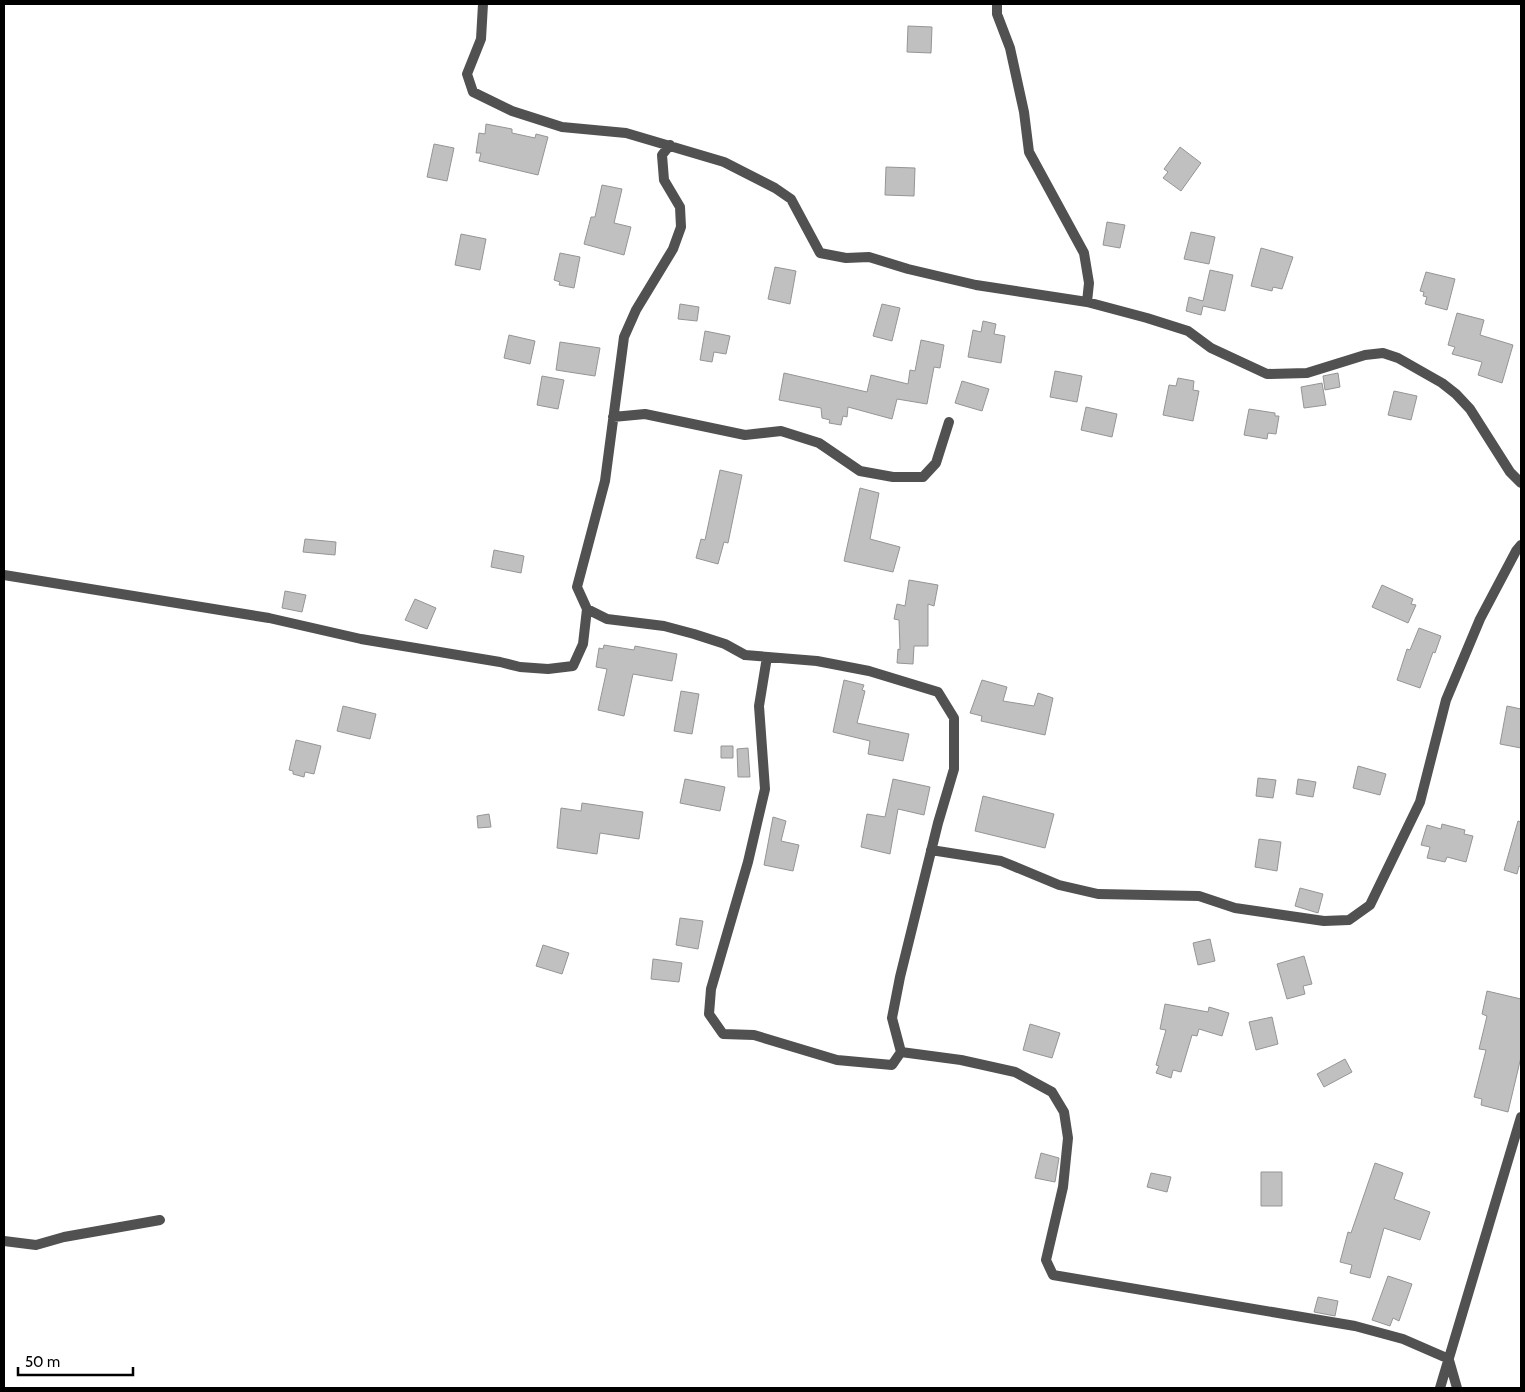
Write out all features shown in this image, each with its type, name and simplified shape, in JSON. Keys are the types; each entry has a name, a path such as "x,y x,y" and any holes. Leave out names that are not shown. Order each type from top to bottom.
{"street":[{"path":"483,4 481,39 467,74 473,92 512,111 562,127 626,133 724,162 775,188 791,199 820,253 846,258 869,257 908,269 976,285 1087,302 1188,331 1211,348 1267,374 1307,374 1365,355 1383,353 1398,358 1442,383 1456,394 1470,409 1510,472 1521,482"},
{"path":"997,4 997,14 1012,57 1024,112 1029,152 1084,253 1089,283 1087,302"},
{"path":"4,575 269,618 416,649 500,662 520,667 548,669 573,666 583,644 587,609 577,587 605,481 624,337 636,310 673,249 681,227 680,207 664,180 662,155 670,145"},
{"path":"613,418 644,414 745,434 781,431 819,443 860,471 892,477 924,477 936,463 949,422"},
{"path":"931,850 1001,861 1059,885 1098,894 1199,896 1235,908 1324,921 1349,920 1370,905 1420,802 1446,700 1480,619 1516,551 1521,546"},
{"path":"587,609 607,619 664,626 726,644 745,655 817,661 869,672 938,692 954,718 954,769 931,850 900,977 892,1018 901,1052 892,1065 837,1060 754,1035 724,1034 709,1014 711,988 748,862 765,790 759,706 767,658"},
{"path":"901,1052 961,1060 1015,1072 1052,1092 1064,1112 1068,1138 1063,1187 1046,1260 1053,1275 1355,1326 1403,1339 1449,1359"},
{"path":"1440,1388 1521,1117"},
{"path":"4,1241 36,1245 64,1237 160,1220"},
{"path":"1449,1359 1457,1388"}],"building":[{"path":"908,26 932,27 931,53 907,52"},
{"path":"486,124 512,129 512,133 535,138 536,134 548,137 538,175 479,161 481,153 476,153 479,133 485,134"},
{"path":"434,144 454,148 447,181 427,177"},
{"path":"1180,147 1201,163 1181,191 1163,178 1168,172 1164,169"},
{"path":"886,167 915,168 914,196 885,195"},
{"path":"602,185 622,189 614,223 631,227 624,255 584,244 591,217 595,217"},
{"path":"1107,222 1125,225 1120,248 1103,245"},
{"path":"1191,232 1215,237 1209,264 1184,259"},
{"path":"461,234 486,239 480,270 455,265"},
{"path":"1261,248 1293,257 1282,289 1273,287 1272,291 1251,286"},
{"path":"560,253 580,257 574,288 559,285 560,282 554,280"},
{"path":"775,267 796,271 790,304 768,299"},
{"path":"1210,270 1233,275 1225,311 1203,306 1201,315 1186,311 1189,297 1203,301"},
{"path":"1426,272 1455,279 1447,310 1425,304 1427,297 1423,296 1424,292 1420,291"},
{"path":"680,304 699,307 697,321 678,319"},
{"path":"882,304 900,308 892,341 873,336"},
{"path":"1457,313 1484,320 1480,335 1513,345 1502,383 1478,375 1482,362 1452,354 1455,347 1448,345"},
{"path":"983,321 996,324 994,334 1005,336 1001,363 968,357 973,330 981,332"},
{"path":"705,331 730,336 726,354 714,352 712,362 700,360"},
{"path":"509,335 535,341 530,364 504,358"},
{"path":"921,340 944,345 940,368 934,367 927,404 897,399 892,419 848,407 847,417 843,416 841,425 829,423 830,420 822,418 821,408 779,400 784,373 867,392 871,375 908,384 910,370 915,371"},
{"path":"560,342 600,348 595,376 556,370"},
{"path":"1055,371 1082,376 1077,402 1050,397"},
{"path":"1338,373 1340,387 1325,390 1323,376"},
{"path":"542,376 564,380 558,409 537,405"},
{"path":"1178,378 1194,381 1193,390 1199,391 1193,421 1163,415 1169,385 1176,386"},
{"path":"962,381 989,389 982,411 955,403"},
{"path":"1322,383 1326,405 1304,408 1301,387"},
{"path":"1394,391 1417,396 1411,420 1388,415"},
{"path":"1086,407 1117,414 1112,437 1081,430"},
{"path":"1249,409 1275,413 1275,416 1279,416 1276,434 1268,433 1267,439 1244,435"},
{"path":"720,470 742,475 728,543 724,542 718,564 696,558 701,539 705,540"},
{"path":"860,488 879,493 870,539 900,547 893,572 844,561"},
{"path":"305,539 336,542 335,555 303,552"},
{"path":"494,550 524,556 521,573 491,567"},
{"path":"909,580 938,585 934,606 928,604 928,646 914,646 913,664 897,663 898,649 900,650 899,620 894,619 897,604 905,606"},
{"path":"1382,585 1413,599 1411,604 1416,605 1408,623 1372,607"},
{"path":"285,591 306,595 302,612 282,608"},
{"path":"415,599 436,608 427,629 405,620"},
{"path":"1419,628 1441,636 1420,688 1397,680 1407,649 1410,650"},
{"path":"604,645 634,650 635,646 677,654 672,681 633,674 624,716 598,710 607,669 596,667 599,648 603,649"},
{"path":"844,680 864,685 862,690 865,691 857,723 909,734 903,761 868,754 870,741 833,732"},
{"path":"982,680 1007,687 1003,701 1034,706 1038,693 1053,698 1045,735 981,721 982,716 970,713"},
{"path":"681,691 699,694 692,734 674,731"},
{"path":"343,706 376,714 370,739 337,731"},
{"path":"1507,706 1521,709 1521,748 1500,744"},
{"path":"296,740 321,746 314,774 305,772 304,777 293,774 293,771 289,770"},
{"path":"721,746 733,746 733,758 721,758"},
{"path":"748,748 750,777 738,777 737,749"},
{"path":"1358,766 1386,774 1380,795 1353,788"},
{"path":"1258,778 1276,780 1273,798 1256,796"},
{"path":"685,779 725,787 720,811 680,803"},
{"path":"893,779 930,787 924,815 898,809 890,854 861,847 867,814 885,817"},
{"path":"1298,779 1316,782 1313,797 1296,794"},
{"path":"983,796 1054,814 1045,848 975,831"},
{"path":"582,803 643,812 639,839 600,833 597,854 557,848 561,808 581,811"},
{"path":"489,814 491,827 478,828 477,816"},
{"path":"773,817 786,821 781,841 799,845 793,871 764,865"},
{"path":"1518,821 1521,822 1521,867 1519,866 1517,874 1504,870"},
{"path":"1442,824 1465,830 1464,834 1473,836 1466,862 1447,857 1445,862 1427,858 1430,847 1421,845 1427,825 1441,829"},
{"path":"1259,839 1281,842 1277,871 1255,867"},
{"path":"1300,888 1323,894 1318,913 1295,906"},
{"path":"680,918 703,921 698,949 676,945"},
{"path":"1210,939 1215,961 1198,965 1193,943"},
{"path":"543,945 569,953 562,974 536,966"},
{"path":"1304,956 1312,984 1303,986 1305,994 1287,999 1277,964"},
{"path":"653,959 682,963 679,982 651,979"},
{"path":"1487,991 1521,999 1521,1057 1508,1112 1481,1105 1482,1099 1474,1097 1486,1050 1479,1049 1487,1016 1482,1014"},
{"path":"1165,1004 1208,1012 1209,1007 1229,1013 1222,1036 1199,1029 1197,1036 1192,1035 1181,1072 1173,1070 1171,1078 1156,1073 1159,1066 1156,1065 1166,1030 1160,1029"},
{"path":"1272,1017 1278,1044 1256,1050 1249,1022"},
{"path":"1030,1024 1060,1033 1052,1058 1023,1050"},
{"path":"1345,1059 1352,1072 1324,1087 1317,1074"},
{"path":"1041,1153 1059,1158 1055,1182 1035,1178"},
{"path":"1375,1163 1403,1173 1394,1199 1430,1212 1420,1240 1384,1228 1370,1278 1350,1273 1352,1265 1340,1262 1348,1232 1351,1233"},
{"path":"1261,1172 1282,1172 1282,1206 1261,1206"},
{"path":"1151,1173 1171,1177 1167,1192 1147,1187"},
{"path":"1388,1276 1412,1284 1399,1321 1393,1318 1390,1326 1372,1320"},
{"path":"1318,1297 1338,1301 1335,1316 1314,1312"}]}
